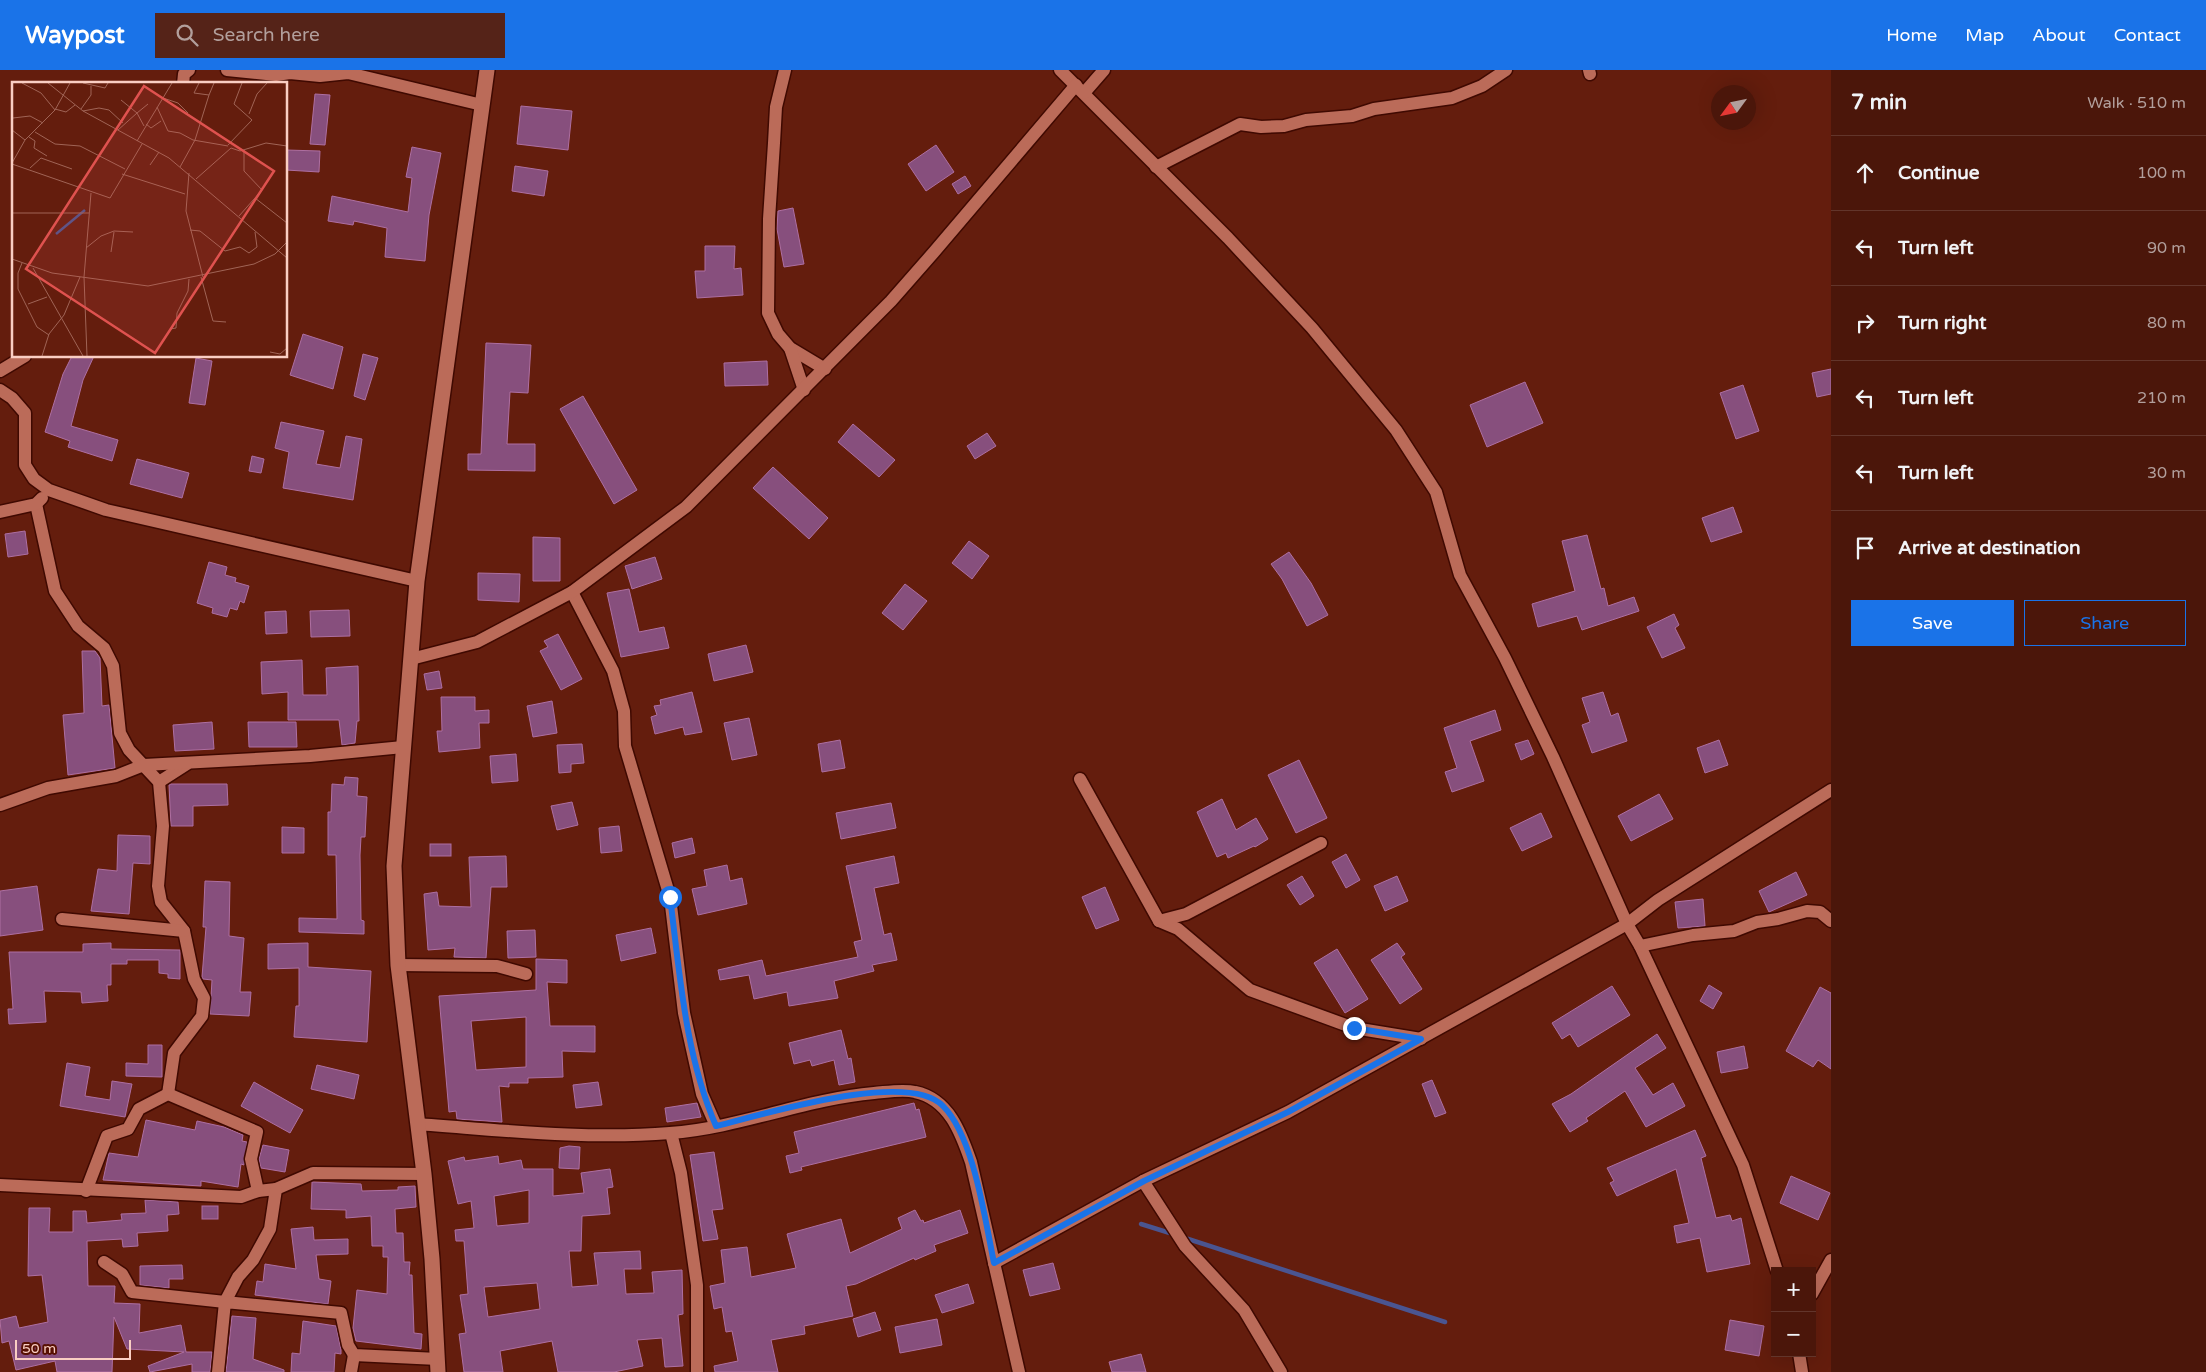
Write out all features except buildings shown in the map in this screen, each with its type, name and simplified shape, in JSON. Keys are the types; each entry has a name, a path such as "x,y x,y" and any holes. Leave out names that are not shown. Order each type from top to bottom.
{"main road":[{"path":"438,1365 432,1259 424,1174 398,965 394,866 417,581 487,70"}],"street":[{"path":"183,82 184,74 189,70"},
{"path":"227,70 320,76 348,73 482,105"},
{"path":"785,70 776,107 774,134 769,219 768,313 778,334 790,348 825,369"},
{"path":"1060,70 1228,238 1312,328 1396,430 1436,492 1460,576 1505,658 1554,757 1627,924 1640,946 1743,1166 1776,1267"},
{"path":"411,659 477,642 572,592 686,507 825,369 934,252 1080,89 1104,70"},
{"path":"1156,167 1240,124 1261,127 1284,126 1306,120 1352,116 1374,109 1452,98 1482,86 1506,70"},
{"path":"790,348 804,390"},
{"path":"0,371 22,358"},
{"path":"0,390 12,398 25,413 25,465 34,479 49,490 106,510 417,581"},
{"path":"0,512 36,504 49,490"},
{"path":"36,504 55,591 78,626 104,648 113,666 120,733 129,750 159,782 163,826 158,886 161,902 184,931 194,979 204,998 202,1016 174,1052 168,1094"},
{"path":"572,592 612,671 624,711 625,746 670,897 684,1013 702,1094 716,1126"},
{"path":"0,805 48,788 116,776 144,765 310,756 403,747"},
{"path":"159,782 188,763"},
{"path":"1080,779 1159,921 1178,929 1250,990 1354,1028 1421,1039"},
{"path":"994,1263 1144,1181 1288,1112 1627,924 1658,900 1831,790"},
{"path":"1159,921 1186,914 1321,843"},
{"path":"1640,946 1693,935 1734,931 1757,922 1778,919 1807,911 1820,912 1831,921"},
{"path":"62,919 184,931"},
{"path":"398,965 497,966 526,974"},
{"path":"417,1124 570,1135 671,1133 716,1126 846,1096 914,1092 928,1096 943,1105 962,1136 971,1162 1019,1372"},
{"path":"86,1191 107,1136 128,1129 139,1109 168,1094"},
{"path":"168,1094 257,1132 250,1159 258,1191"},
{"path":"671,1133 681,1173 697,1285 697,1372"},
{"path":"0,1186 241,1197 258,1191 276,1189 313,1173 424,1174"},
{"path":"1144,1181 1184,1246 1244,1310 1281,1372"},
{"path":"218,1372 225,1302 238,1277 253,1260 270,1230 276,1189"},
{"path":"1816,1287 1831,1260"},
{"path":"104,1262 122,1274 132,1292 340,1313 348,1345 354,1355 351,1372"},
{"path":"354,1355 438,1365"},
{"path":"1800,1357 1802,1372"}],"waterway":[{"path":"1141,1224 1173,1234"},
{"path":"1182,1237 1445,1322"}],"route":[{"path":"670,897 684,1013 702,1094 716,1126 846,1096 884,1092 914,1092 928,1096 943,1105 962,1136 971,1162 994,1263 1144,1181 1288,1112 1421,1039 1354,1028"}]}
